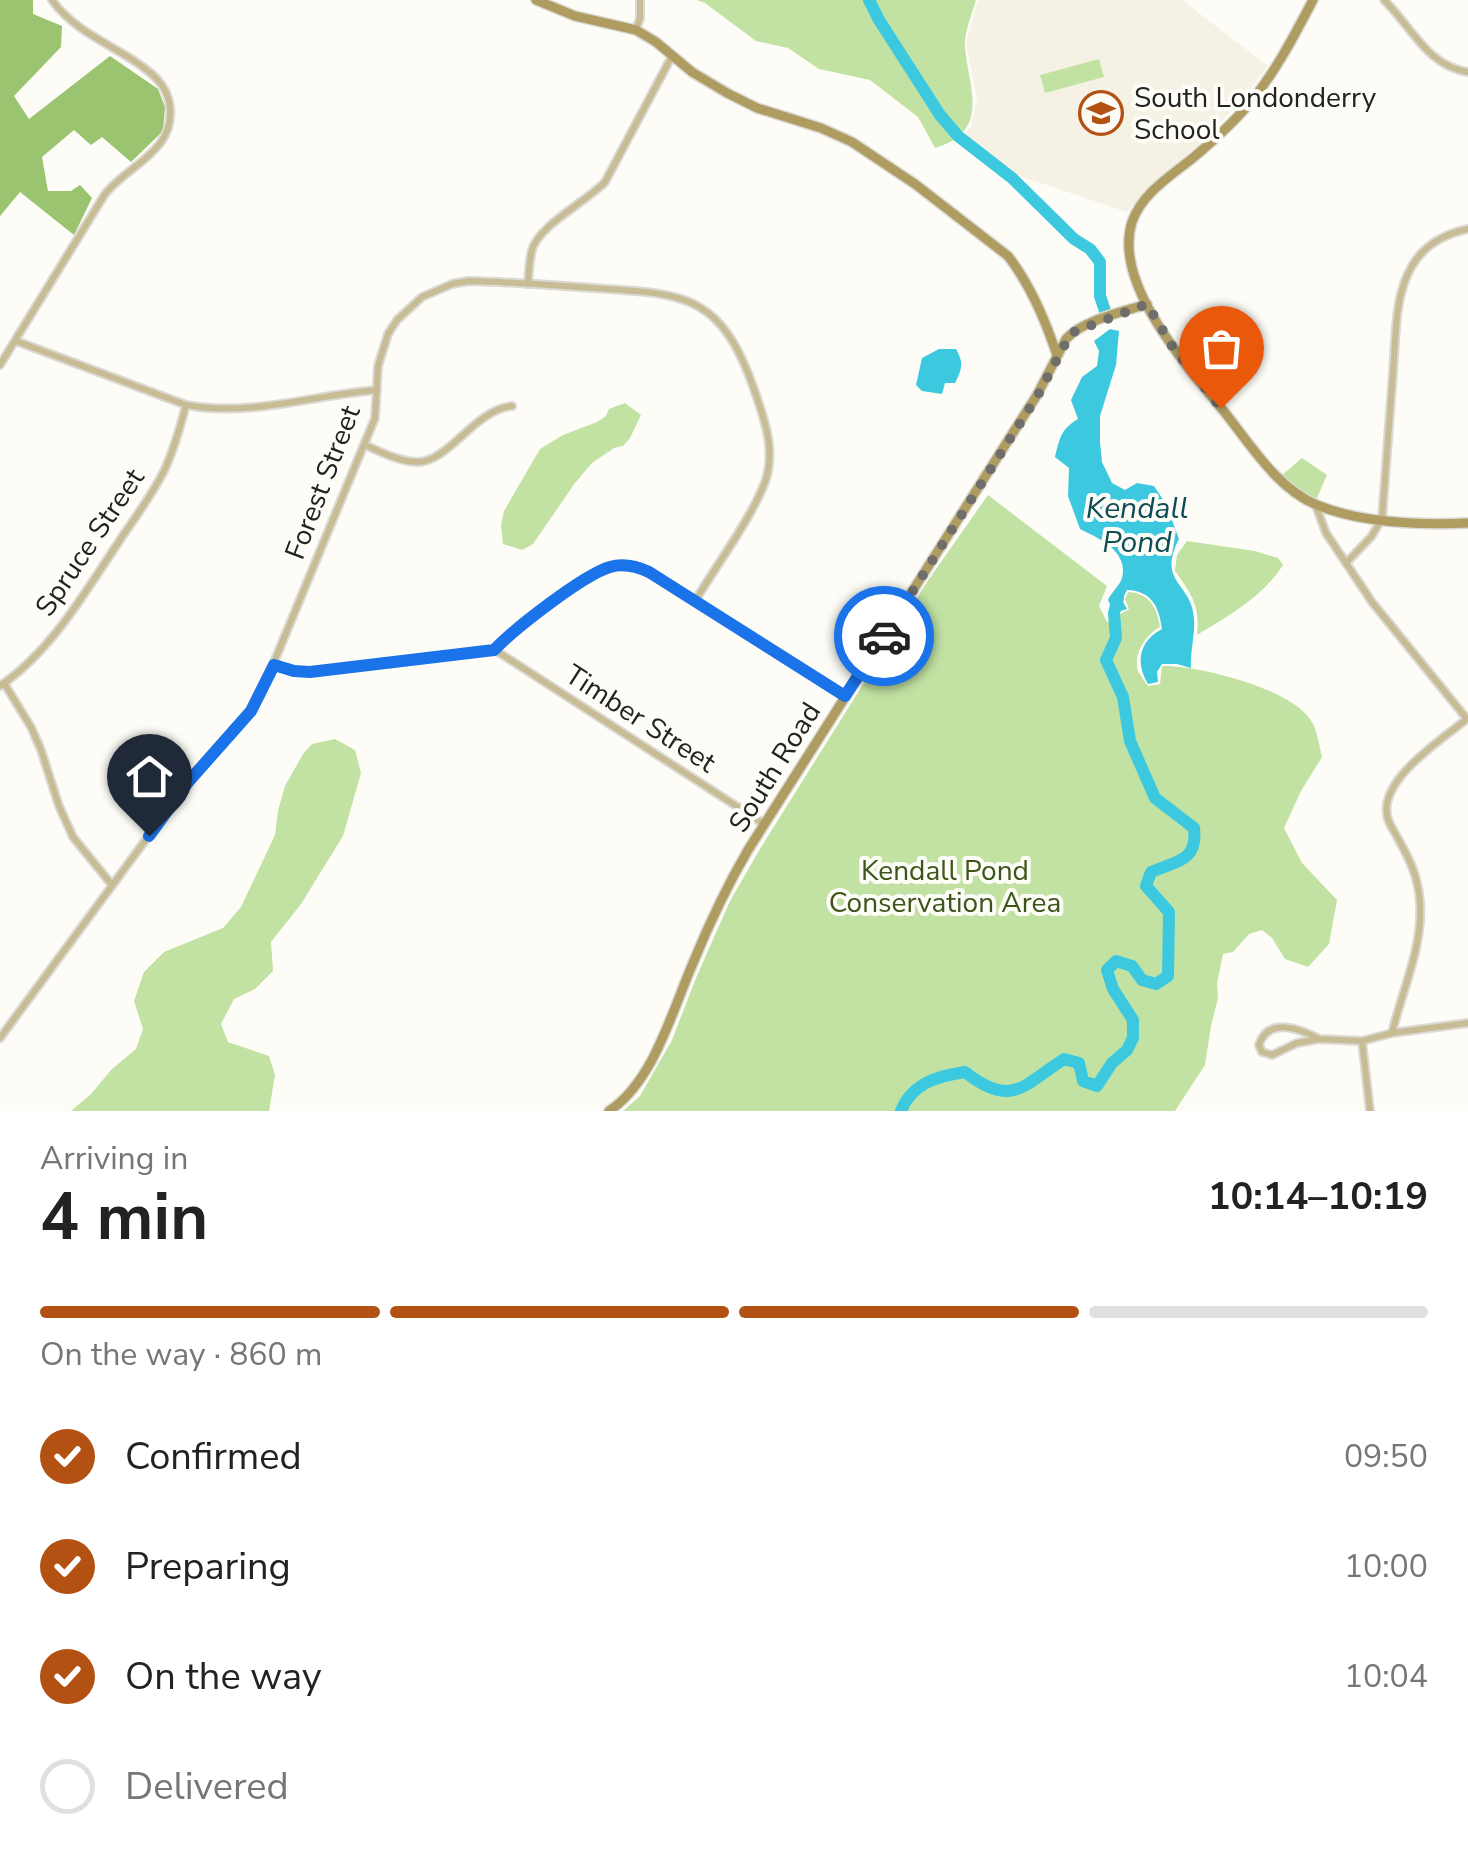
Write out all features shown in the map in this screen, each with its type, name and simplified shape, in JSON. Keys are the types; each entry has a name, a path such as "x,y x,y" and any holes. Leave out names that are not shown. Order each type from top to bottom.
{"street":[{"path":"0,364 105,194 159,145 170,118 168,96 156,78 73,22 52,0"},
{"path":"536,0 575,16 636,30 727,93 757,108 852,142 915,184 1008,256 1022,274 1057,355"},
{"path":"636,30 640,0"},
{"path":"1312,0 1274,71 1248,104 1140,206 1131,225 1129,247 1134,271 1147,304 1179,355 1283,482 1316,504 1350,514 1416,523 1468,524"},
{"path":"1384,0 1436,60 1468,72"},
{"path":"528,284 534,244 604,182 672,56"},
{"path":"1346,563 1382,519 1404,284 1426,249 1448,235 1468,229"},
{"name":"Forest Street","path":"0,1038 189,781 251,711 274,665 375,418 378,366 388,334 422,297 452,284 469,282 646,291 679,297 708,313 720,325 740,353 763,417 770,450 769,467 757,499 695,601"},
{"path":"1046,324 1071,333 1147,304"},
{"name":"South Road","path":"609,1111 630,1094 648,1066 725,891 764,824 1038,395 1071,333"},
{"path":"16,341 186,405 239,409 377,390"},
{"name":"Spruce Street","path":"2,685 48,642 152,493 173,450 186,405"},
{"path":"365,445 413,462 430,459 490,412 512,406"},
{"path":"1316,504 1326,532 1346,563 1467,720 1402,775 1385,808 1410,859 1420,908 1417,941 1392,1033"},
{"path":"274,665 310,672 494,650 578,585 608,568 625,565 641,568 845,696"},
{"name":"Timber Street","path":"494,650 764,824"},
{"path":"2,685 32,727 73,837 112,885"},
{"path":"1319,1039 1299,1030 1279,1028 1268,1030 1259,1045 1262,1052 1272,1056 1297,1043 1319,1039 1362,1041 1468,1023"},
{"path":"1362,1041 1370,1111"}],"shaded area":[{"name":"South Londonderry School","path":"978,0 1182,0 1268,66 1242,100 1127,212 1017,175 964,135 971,126 977,99 966,43"}],"green space":[{"path":"0,0 33,0 33,14 62,26 61,47 14,96 29,119 110,56 158,89 165,107 163,131 131,162 102,137 91,145 74,130 42,157 48,191 71,191 80,185 92,198 74,235 20,192 0,216"},
{"path":"697,0 976,0 965,41 972,92 970,119 964,131 935,148 918,117 870,80 819,69 788,48 756,41"},
{"path":"1099,59 1104,77 1045,93 1040,75"},
{"path":"625,403 641,415 630,438 592,463 533,544 522,550 503,544 504,511 540,449 597,422 609,409"},
{"path":"1302,458 1327,475 1317,498 1304,494 1282,475"},
{"name":"Kendall Pond Conservation Area","path":"988,495 1107,586 1099,606 1107,622 1129,609 1125,599 1128,592 1142,595 1151,603 1160,627 1142,645 1137,658 1138,671 1148,686 1160,684 1162,666 1197,669 1263,688 1299,708 1310,719 1322,757 1284,828 1302,863 1337,900 1329,944 1308,967 1285,959 1262,930 1249,934 1233,952 1223,954 1205,1065 1175,1111 623,1111 640,1096 672,1040 730,901 760,849 927,582"},
{"path":"1187,541 1255,551 1278,558 1283,565 1255,596 1197,635 1194,601 1175,571 1177,555"},
{"path":"335,739 355,750 361,773 343,836 301,904 271,942 273,971 255,989 234,999 221,1024 228,1042 269,1056 275,1075 269,1111 71,1111 136,1049 143,1029 134,1001 144,972 164,952 223,928 241,907 275,835 285,786 312,744"}],"water":[{"name":"Kendall Pond","path":"1110,329 1119,331 1116,365 1100,416 1102,462 1112,483 1125,490 1137,483 1154,486 1166,504 1179,539 1173,554 1173,574 1188,598 1194,620 1191,668 1162,664 1157,672 1158,682 1148,684 1141,668 1142,653 1148,640 1162,629 1159,614 1143,593 1127,590 1122,600 1127,609 1114,613 1108,600 1122,578 1121,560 1110,547 1080,529 1068,496 1069,468 1055,457 1064,431 1078,419 1071,400 1082,377 1097,366 1099,351 1094,341"},
{"path":"939,349 956,349 961,362 959,374 955,383 945,383 942,394 922,391 916,385 922,358"}],"waterway":[{"path":"869,0 940,115 958,136 1012,178 1100,262 1100,296 1105,311"},
{"path":"901,1111 919,1087 936,1079 965,1072 981,1083 1006,1091 1027,1084 1064,1059 1079,1063 1083,1081 1097,1086 1133,1038 1133,1020 1113,989 1107,970 1116,961 1132,966 1142,980 1156,984 1168,976 1169,912 1146,886 1151,872 1189,854 1194,828 1155,798 1130,741 1123,697 1106,660 1116,638 1114,613 1118,598"}],"way so far":[{"path":"884,636 1038,395 1071,333 1147,304 1172,346 1221,408"}],"place":[{"name":"South Londonderry School","path":"1101,113"}],"route":[{"path":"149,836 189,781 251,711 274,665 310,672 494,650 578,585 608,568 625,565 649,572 845,696 884,636"}]}
